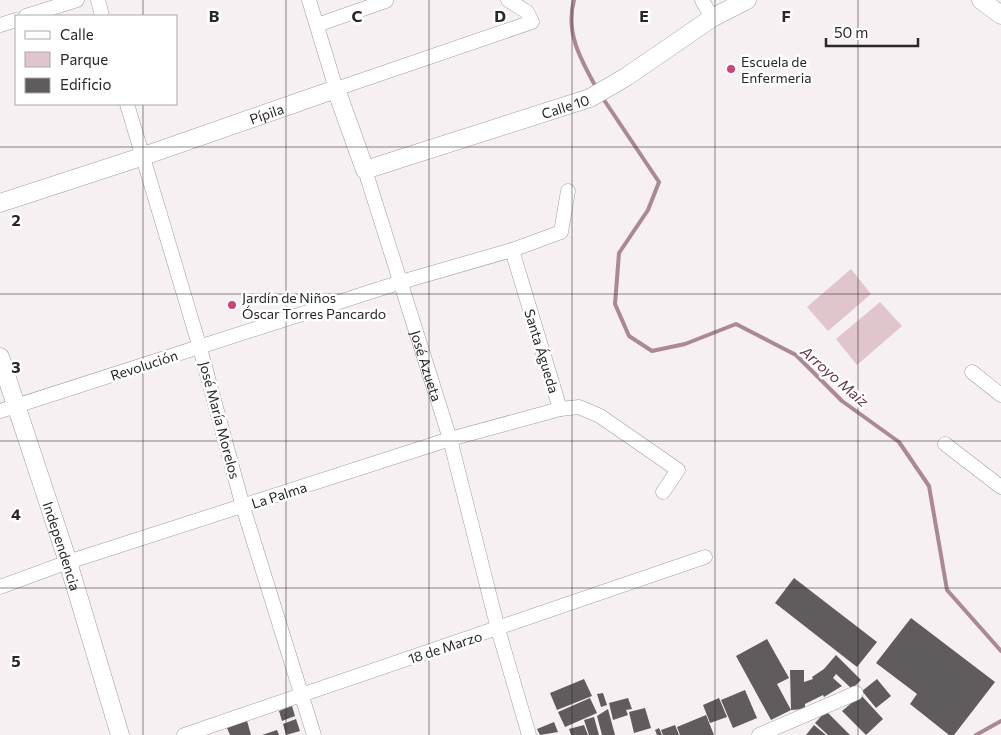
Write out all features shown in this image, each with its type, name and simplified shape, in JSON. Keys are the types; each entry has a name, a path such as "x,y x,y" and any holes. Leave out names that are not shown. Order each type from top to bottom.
{"main road":[{"name":"Calle 10","path":"365,170 590,98 626,77 712,18 748,0"},
{"path":"981,0 1001,14"},
{"name":"Pípila","path":"0,203 141,157 336,89"},
{"name":"José Azueta","path":"336,89 365,170"},
{"name":"Independencia","path":"0,357 8,409 68,562 120,735"}],"street":[{"path":"29,15 77,0"},
{"path":"98,0 102,15"},
{"name":"José Azueta","path":"309,0 336,89"},
{"name":"Pípila","path":"336,89 532,22 527,12 508,0"},
{"path":"702,0 712,18"},
{"path":"317,25 386,1"},
{"path":"0,25 15,20"},
{"name":"José María Morelos","path":"126,105 200,348 243,507 314,735"},
{"name":"José Azueta","path":"365,170 402,282 450,439 498,629 529,735"},
{"name":"Revolución","path":"8,409 402,282 512,250 561,232 568,191"},
{"name":"Santa Águeda","path":"512,250 560,409 579,407 600,416 678,470 663,492"},
{"path":"972,372 1001,395"},
{"name":"La Palma","path":"0,587 68,562 450,439 560,409"},
{"path":"945,444 1001,487"},
{"name":"18 de Marzo","path":"184,735 706,557"},
{"path":"758,735 856,693"}],"green space":[{"path":"851,269 871,294 828,331 807,307"},
{"path":"880,302 902,326 857,365 836,339"}],"building":[{"path":"794,578 877,642 857,667 775,603"},
{"path":"911,618 995,682 954,735 949,735 910,704 917,694 876,663"},
{"path":"767,639 789,678 777,684 791,710 771,720 736,656"},
{"path":"836,655 861,680 852,689 836,674 833,678 842,686 824,697 823,695 805,704 805,709 791,710 790,670 804,670 804,682 813,679 812,677 824,669"},
{"path":"584,679 592,696 557,710 550,693"},
{"path":"877,679 891,696 876,708 862,691"},
{"path":"745,690 757,718 733,728 721,700"},
{"path":"603,693 607,705 601,707 597,694"},
{"path":"861,695 883,719 866,735 842,711"},
{"path":"590,698 597,713 565,727 558,712"},
{"path":"628,698 632,709 626,710 628,715 613,720 609,703"},
{"path":"719,698 727,717 710,723 703,705"},
{"path":"292,706 295,716 282,721 279,711"},
{"path":"645,708 651,728 634,733 629,712"},
{"path":"608,709 615,735 602,735 597,716"},
{"path":"826,711 850,735 828,735 815,723"},
{"path":"706,715 714,735 680,735 677,727"},
{"path":"246,717 251,735 230,735 227,728 234,725 233,721"},
{"path":"594,717 599,735 589,735 584,720"},
{"path":"296,719 300,731 286,735 283,724"},
{"path":"554,722 558,732 540,735 537,729"},
{"path":"584,725 588,735 571,735 569,729"},
{"path":"675,725 679,735 663,735 661,730"},
{"path":"814,725 826,735 806,735"},
{"path":"659,728 662,735 657,735 655,730"},
{"path":"277,730 279,735 262,735"}],"waterway":[{"name":"Arroyo Maiz","path":"574,0 572,12 573,35 580,57 597,89"},
{"name":"Arroyo Maiz","path":"602,97 659,182 648,210 619,253 615,304 629,336 652,351 685,344 736,324 796,355 842,401 899,442 929,486 947,590 1001,651"},
{"name":"Arroyo Maiz","path":"976,735 1001,721"}],"place":[{"name":"Escuela de Enfermeria","path":"731,69"},
{"name":"Jardín de Niños Óscar Torres Pancardo","path":"232,305"}]}
